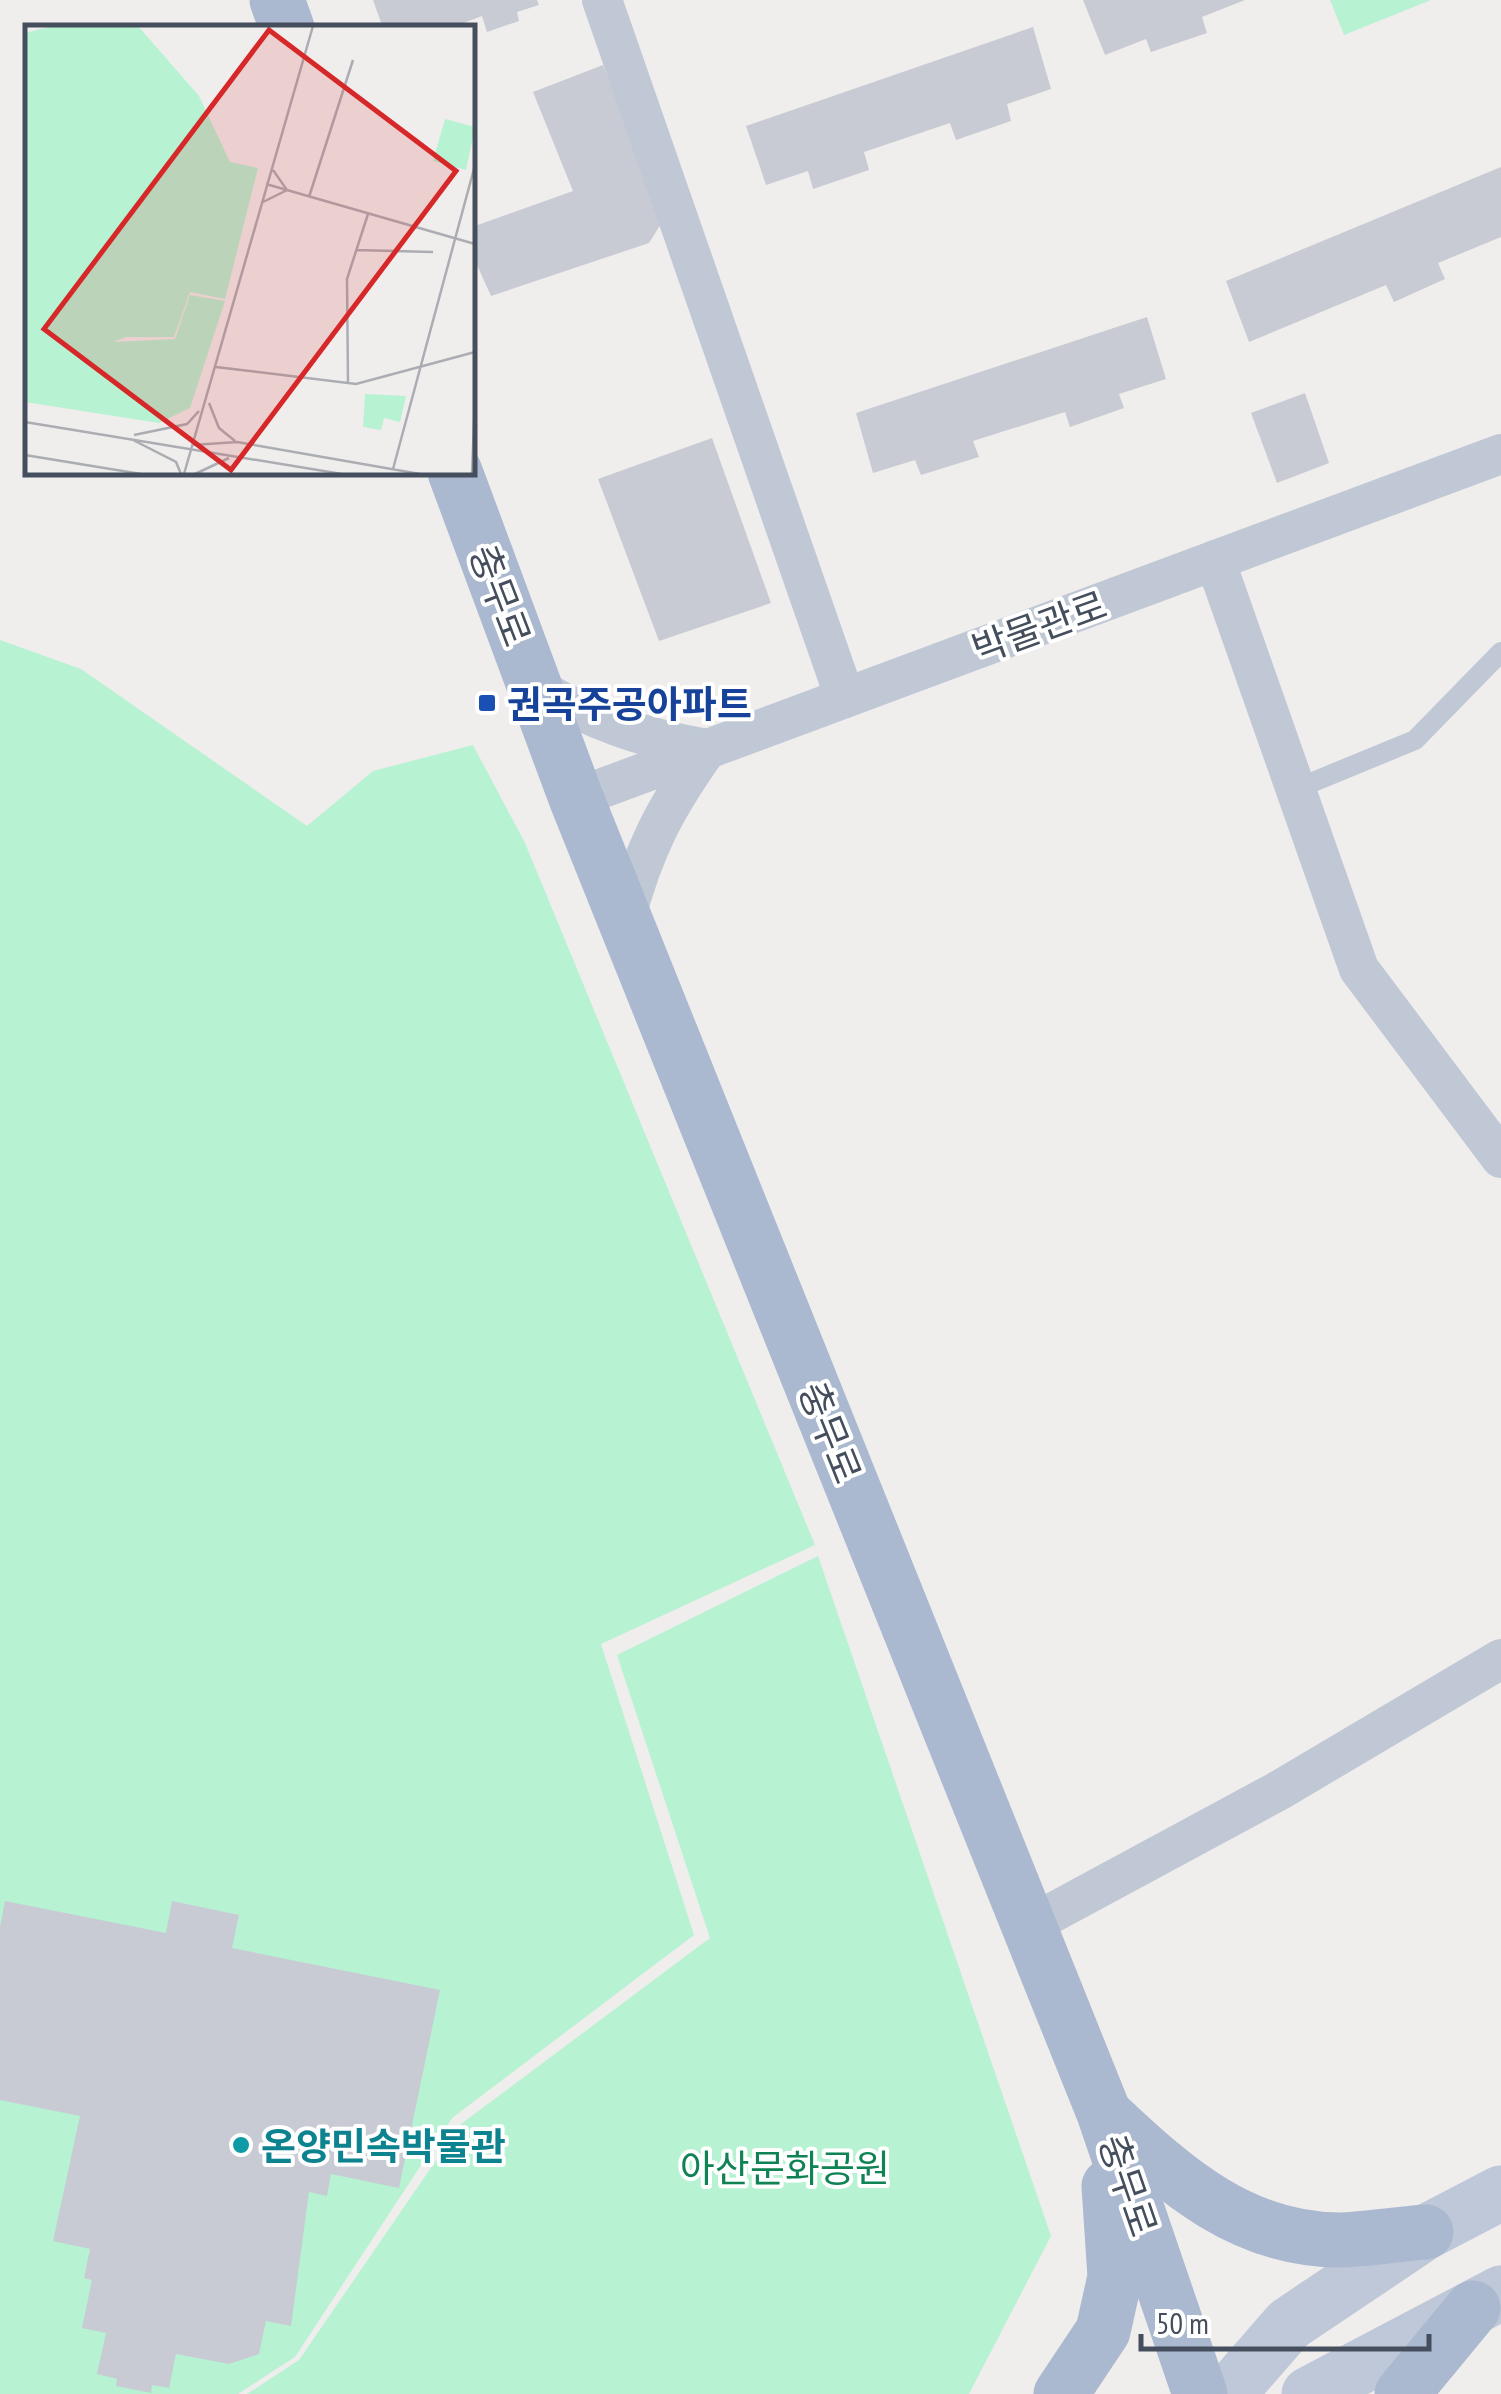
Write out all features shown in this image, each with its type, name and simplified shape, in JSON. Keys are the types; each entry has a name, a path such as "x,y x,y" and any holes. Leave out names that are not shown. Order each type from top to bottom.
{"main road":[{"path":"277,0 286,25"},
{"name":"충무로","path":"456,475 576,798 1104,2113 1200,2394"},
{"path":"1104,2113 1175,2181 1223,2210 1277,2230 1339,2240 1426,2232"},
{"path":"1061,2394 1103,2330 1115,2277 1104,2113"},
{"path":"1228,2394 1289,2324 1426,2232 1501,2194"},
{"path":"1309,2394 1487,2301"},
{"path":"1402,2394 1487,2301"}],"street":[{"path":"602,0 845,698"},
{"name":"박물관로","path":"576,798 1501,454"},
{"path":"1215,560 1359,969 1501,1158"},
{"path":"536,687 602,723 644,738 707,749 668,803 649,840 625,920"},
{"path":"1028,1926 1278,1791 1501,1659"}],"lane":[{"path":"1296,789 1416,740 1501,652"}],"green space":[{"path":"1330,0 1431,0 1344,35"},
{"name":"온양민속박물관","path":"0,640 81,669 307,826 373,771 473,745 525,843 815,1545 601,1644 694,1935 452,2118 295,2357 238,2394 0,2394"},
{"name":"아산문화공원","path":"818,1556 1051,2236 969,2394 247,2394 299,2360 461,2124 710,1938 617,1655"}],"building":[{"path":"373,0 537,0 539,5 517,12 519,21 487,32 482,16 458,25 382,25"},
{"path":"1083,0 1245,0 1202,17 1207,33 1151,52 1146,39 1105,55"},
{"path":"1033,27 1051,89 1007,104 1011,121 956,140 950,123 864,152 869,170 813,189 808,171 766,185 746,126"},
{"path":"603,65 664,219 649,243 491,296 475,261 475,226 573,191 533,92"},
{"path":"1501,167 1501,237 1438,263 1445,279 1394,302 1386,285 1249,342 1226,281"},
{"path":"1147,317 1166,379 1119,394 1124,408 1070,427 1065,412 973,441 979,457 921,475 915,460 873,473 856,413"},
{"path":"1305,393 1329,463 1277,483 1251,413"},
{"path":"712,438 771,603 659,641 598,479"},
{"name":"온양민속박물관","path":"5,1901 166,1933 172,1901 239,1915 232,1948 440,1990 399,2188 331,2174 327,2196 309,2192 291,2326 266,2321 259,2354 229,2364 176,2354 169,2388 152,2385 151,2393 116,2386 117,2379 97,2374 106,2333 82,2328 92,2280 84,2278 90,2249 53,2241 80,2116 0,2100 0,1927"}],"place":[{"name":"권곡주공아파트","path":"487,703"},
{"name":"온양민속박물관","path":"241,2145"}]}
